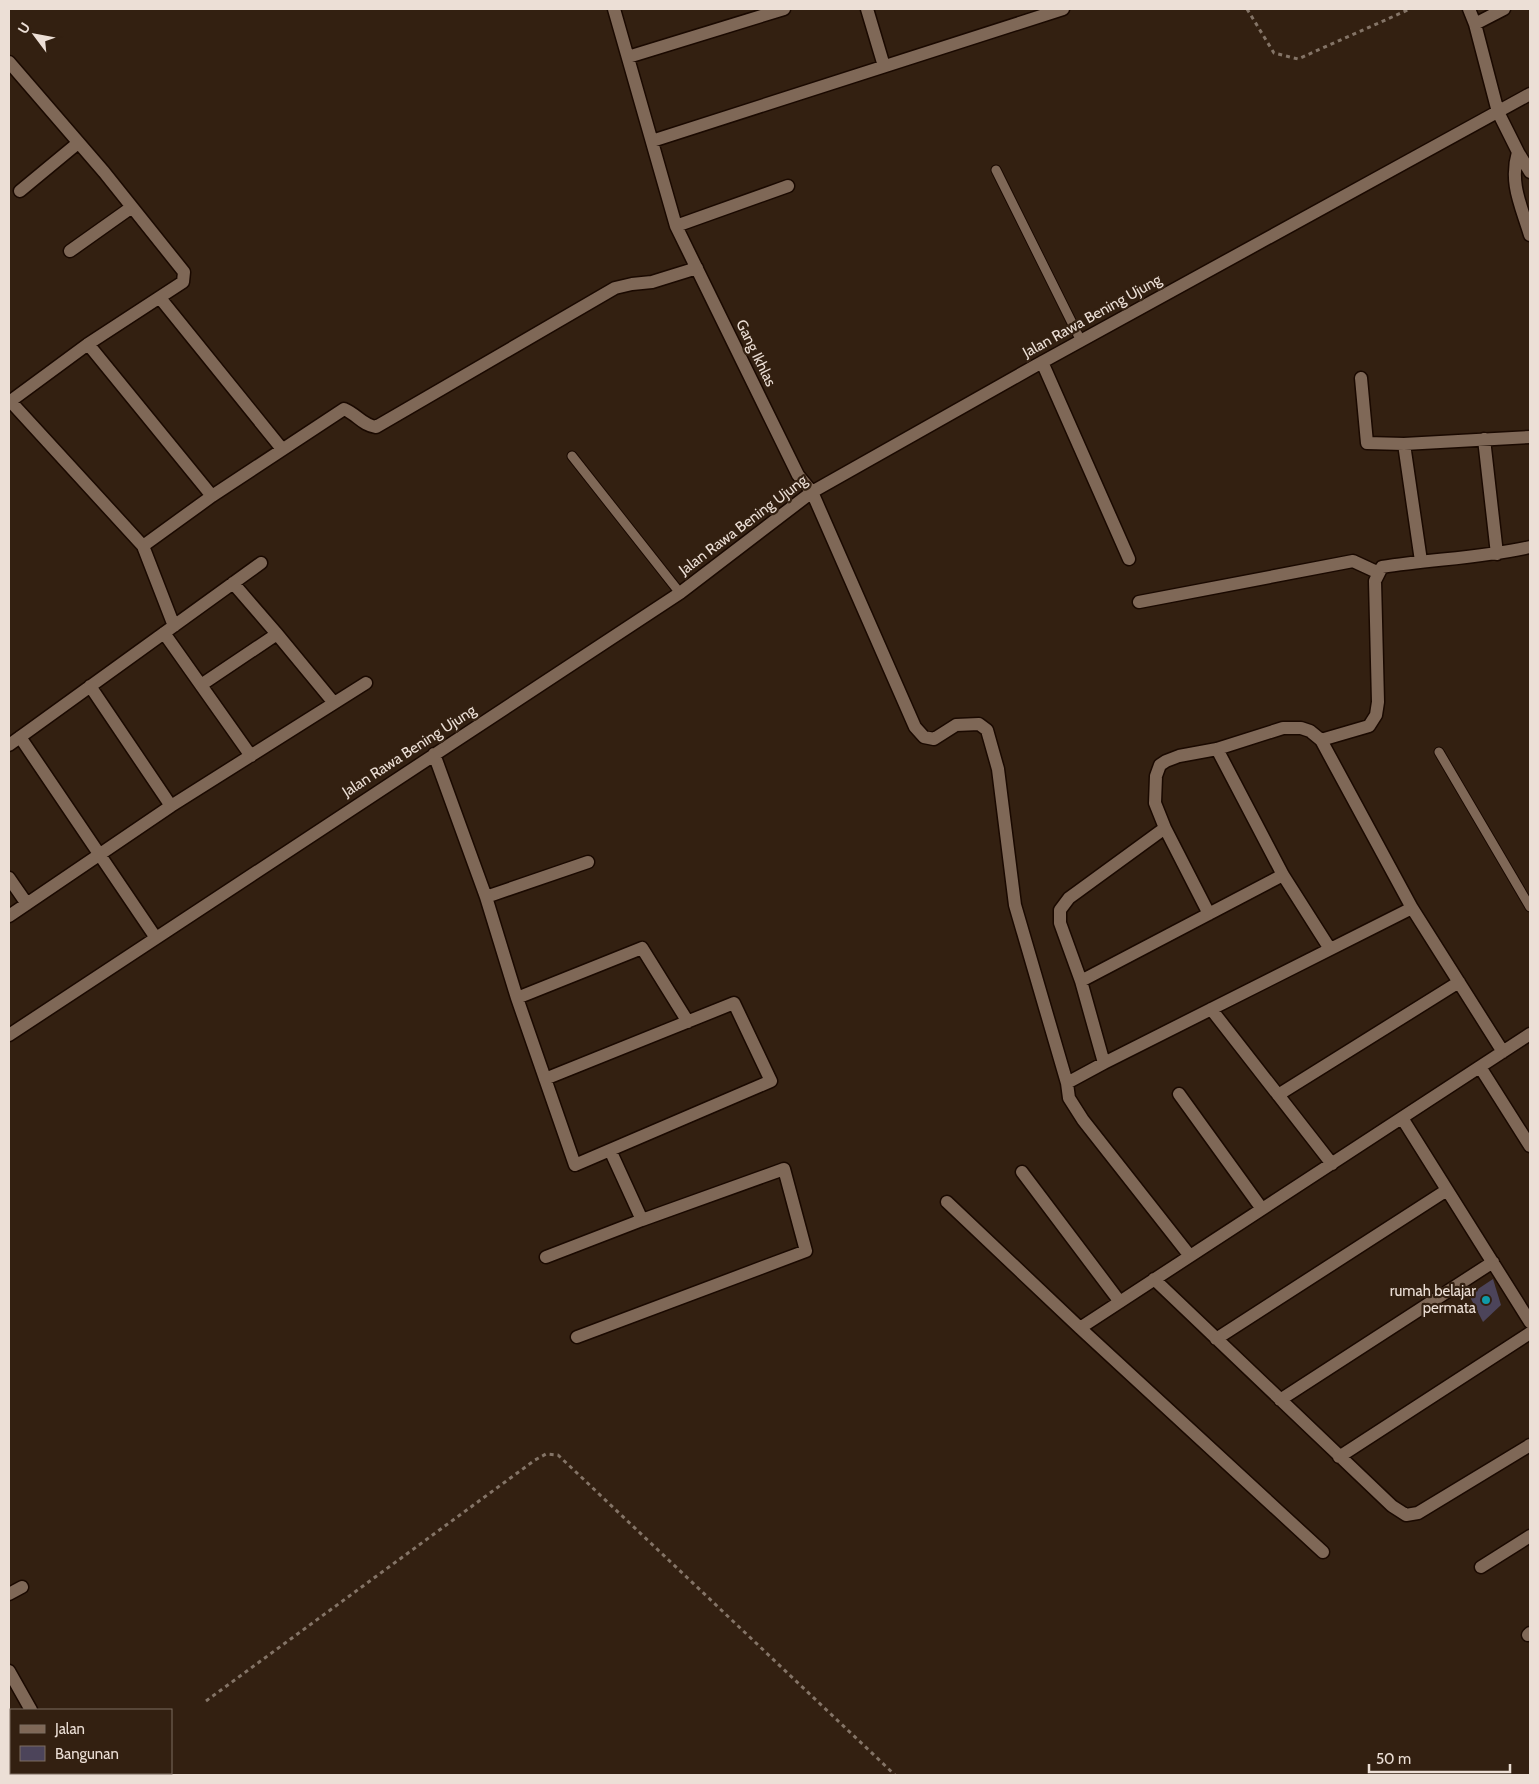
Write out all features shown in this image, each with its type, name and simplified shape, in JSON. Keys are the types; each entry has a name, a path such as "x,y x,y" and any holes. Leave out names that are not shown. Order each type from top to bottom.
{"street":[{"name":"Gang Ikhlas","path":"614,9 676,226 798,475 812,492 915,727 924,737 934,739 956,725 979,724 987,730 998,769 1015,905 1067,1083"},
{"path":"628,57 784,9"},
{"path":"868,9 884,66"},
{"path":"652,141 1063,9"},
{"path":"1469,9 1475,24 1498,112 1530,172"},
{"path":"1475,24 1504,9"},
{"path":"9,62 132,207 184,272 183,282 88,344 14,398 12,403 143,546 169,629 201,685 251,756"},
{"name":"Jalan Rawa Bening Ujung","path":"9,1035 680,593 812,492 1042,362 1530,94"},
{"path":"20,191 78,143"},
{"path":"1518,152 1514,164 1514,183 1530,235"},
{"path":"676,226 788,186"},
{"path":"70,252 132,207"},
{"path":"143,546 282,448 344,409 352,412 366,426 376,427 615,288 652,282 697,268"},
{"path":"160,298 282,448"},
{"path":"88,344 212,496"},
{"path":"1042,362 1129,559"},
{"path":"1361,378 1367,443 1404,444 1530,437"},
{"path":"1484,439 1497,554"},
{"path":"1404,444 1422,561"},
{"path":"1321,740 1369,726 1376,715 1378,702 1375,580 1382,567 1497,554 1530,547"},
{"path":"1139,602 1353,561 1379,573"},
{"path":"9,745 261,563"},
{"path":"233,583 334,703"},
{"path":"201,685 277,634"},
{"path":"9,916 171,806 366,683"},
{"path":"90,686 171,806"},
{"path":"1209,914 1165,828 1155,803 1154,787 1160,766 1166,761 1179,756 1217,749 1283,728 1310,730 1321,740 1412,908 1503,1052"},
{"path":"20,737 156,938"},
{"path":"1217,749 1283,875 1330,949"},
{"path":"434,754 486,897 517,998 545,1079 575,1165 771,1081 734,1003 545,1079"},
{"path":"1104,1063 1081,981 1060,923 1060,910 1069,898 1165,828"},
{"path":"486,897 588,862"},
{"path":"1081,981 1283,875"},
{"path":"9,878 27,904"},
{"path":"1190,1256 1080,1116 1069,1098 1067,1083 1412,908"},
{"path":"517,998 642,948 688,1022"},
{"path":"1278,1095 1459,982"},
{"path":"1211,1009 1332,1164"},
{"path":"1080,1328 1530,1034"},
{"path":"1480,1067 1530,1146"},
{"path":"1179,1094 1262,1209"},
{"path":"1402,1118 1530,1322"},
{"path":"610,1150 642,1220"},
{"path":"546,1256 784,1169 806,1251 577,1337"},
{"path":"1022,1172 1120,1302"},
{"path":"1216,1339 1447,1190"},
{"path":"947,1202 1080,1328 1324,1552"},
{"path":"1280,1400 1492,1262"},
{"path":"1154,1280 1392,1506 1406,1515 1418,1513 1530,1445"},
{"path":"1340,1457 1530,1333"},
{"path":"1481,1567 1530,1536"},
{"path":"9,1594 22,1587"},
{"path":"9,1671 30,1709"}],"lane":[{"path":"996,170 1081,341"},
{"path":"572,456 680,593"},
{"path":"1439,752 1530,907"}],"path":[{"path":"1247,9 1274,53 1298,59 1410,9"},
{"path":"206,1701 535,1460 546,1454 558,1454 895,1775"}],"building":[{"name":"rumah belajar permata","path":"1493,1279 1501,1305 1483,1322 1469,1295"}],"place":[{"name":"rumah belajar permata","path":"1486,1300"}]}
